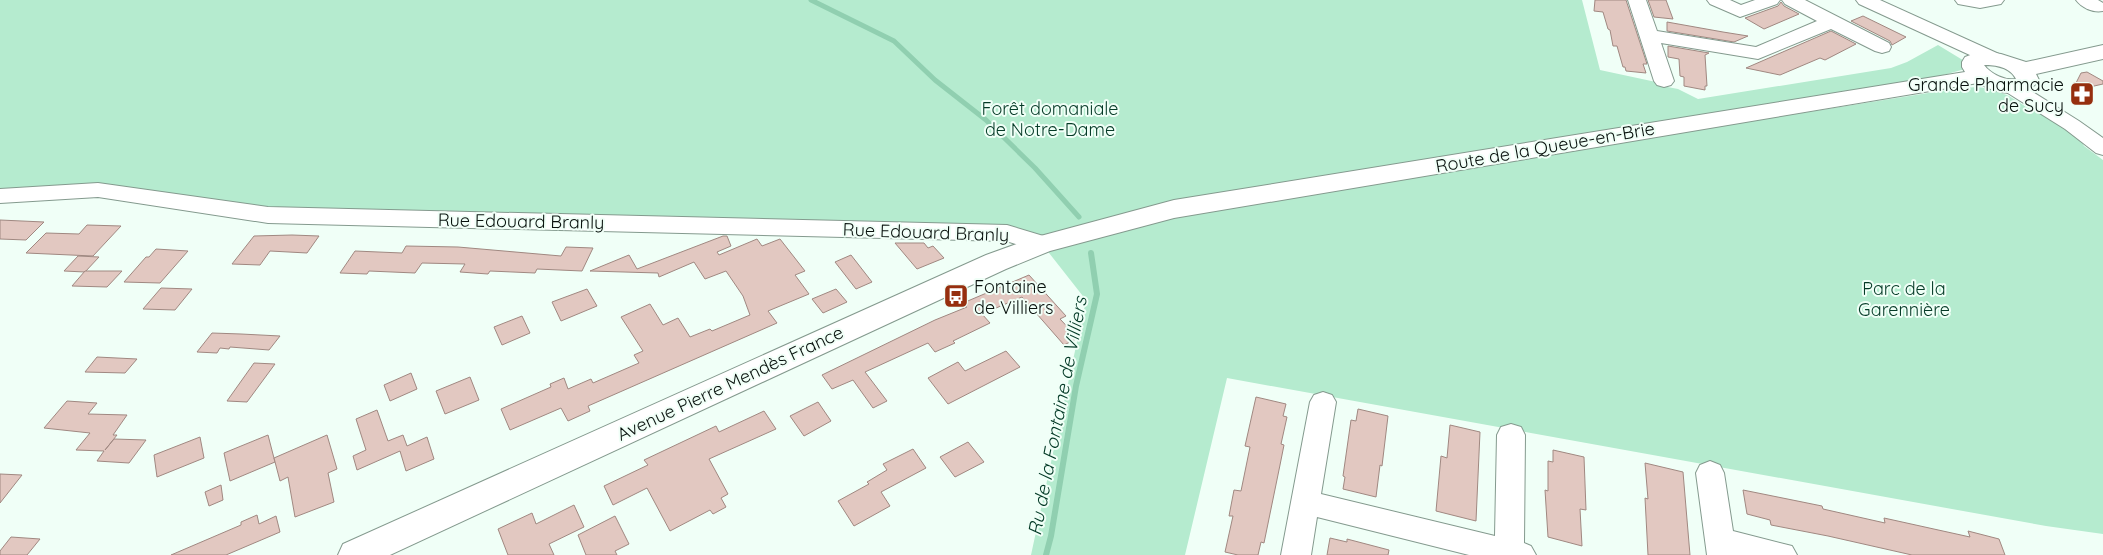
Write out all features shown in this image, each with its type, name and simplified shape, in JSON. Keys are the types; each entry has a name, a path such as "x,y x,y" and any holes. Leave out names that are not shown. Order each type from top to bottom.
{"main road":[{"path":"1982,65 1993,82 2020,79 2103,52"},
{"name":"Route de la Queue-en-Brie","path":"1111,226 1174,209 1982,65"},
{"name":"Avenue Pierre Mendès France","path":"354,555 996,262 1042,244 1111,226"}],"street":[{"path":"1637,0 1664,81"},
{"path":"1716,0 1740,12 1771,0"},
{"path":"1791,0 1882,47"},
{"path":"1865,0 1920,27 1982,65"},
{"path":"1964,0 1980,3 1995,0"},
{"path":"1649,35 1758,54 1832,22"},
{"path":"2020,79 2103,133"},
{"path":"2020,79 2072,125 2103,148"},
{"name":"Rue Edouard Branly","path":"0,196 98,190 268,215 1007,233 1042,244"},
{"path":"1296,555 1323,402"},
{"path":"1306,502 1515,554 1511,435"},
{"path":"1710,473 1721,548 1782,555"}],"green space":[{"path":"0,0 1582,0 1600,70 1656,82 1657,85 1678,89 1698,99 1891,68 1907,62 1938,45 1966,62 1965,69 1940,76 1721,112 1739,123 1960,88 1979,87 2009,96 2028,108 2044,113 2079,137 2084,146 2103,160 2103,534 2046,526 1227,378 1185,555 1031,555 1086,300 1042,244 1010,231 275,210 104,188 0,195"}],"building":[{"path":"1595,0 1626,0 1647,64 1643,64 1646,73 1626,71 1625,67 1623,67 1617,46 1613,46 1610,30 1608,29 1603,12 1594,11"},
{"path":"1648,0 1666,0 1673,19 1654,17"},
{"path":"1781,2 1784,6 1799,14 1764,29 1745,18 1778,6"},
{"path":"1863,16 1906,37 1892,45 1890,41 1851,21"},
{"path":"1667,22 1748,36 1734,42 1667,31"},
{"path":"1831,31 1856,44 1825,60 1820,58 1780,75 1746,68"},
{"path":"1668,46 1709,53 1705,55 1707,86 1705,86 1705,90 1684,86 1684,77 1680,76 1679,59 1668,57"},
{"path":"2087,72 2103,81 2103,84 2072,91 2081,73"},
{"path":"0,220 44,222 26,240 0,239"},
{"path":"87,225 121,226 93,256 26,253 46,233 79,234"},
{"path":"254,236 319,236 307,253 270,251 260,265 232,264"},
{"path":"727,236 731,246 717,252 719,255 757,239 762,246 780,239 805,271 795,275 809,294 768,311 777,323 588,406 590,411 568,421 561,408 510,430 501,409 551,387 550,384 564,378 568,389 591,379 593,383 639,363 634,355 643,351 621,317 650,304 663,325 678,318 690,337 710,329 712,331 750,315 743,296 726,271 705,279 694,262 659,277 658,273 590,271 629,255 637,269"},
{"path":"895,243 924,243 928,248 933,246 944,258 917,269"},
{"path":"406,246 458,247 561,256 566,247 593,248 582,271 537,269 535,273 490,271 488,274 460,272 465,264 422,263 415,273 369,271 367,274 340,273 355,251 402,253"},
{"path":"156,249 188,251 160,283 124,282 146,257 149,257"},
{"path":"851,255 872,282 856,289 835,262"},
{"path":"78,256 99,257 85,272 64,271"},
{"path":"85,271 122,271 107,287 72,286"},
{"path":"1029,275 1066,316 1060,319 1078,338 1064,345 1022,297 982,314 990,323 953,341 955,343 935,352 928,343 865,372 887,401 873,408 853,380 832,389 822,375 935,320 967,307 963,303"},
{"path":"161,288 192,289 175,310 143,309"},
{"path":"587,289 597,306 561,321 552,302"},
{"path":"836,289 847,302 823,313 812,299"},
{"path":"522,316 530,333 502,345 494,327"},
{"path":"212,333 280,336 269,350 230,347 229,349 220,348 217,353 197,352"},
{"path":"1006,351 1020,367 948,404 928,378 958,362 965,371"},
{"path":"97,357 137,359 125,373 85,372"},
{"path":"254,363 275,364 247,402 227,401"},
{"path":"411,373 417,389 390,401 384,385"},
{"path":"470,377 479,400 445,414 436,391"},
{"path":"1256,397 1286,404 1283,416 1287,417 1281,444 1284,445 1264,543 1261,542 1258,555 1238,555 1225,552 1233,516 1229,516 1234,490 1241,491 1250,447 1245,446"},
{"path":"67,401 97,403 88,414 127,415 113,435 117,435 105,450 114,439 146,440 129,463 97,461 104,451 76,450 90,433 44,428"},
{"path":"818,402 831,421 804,436 790,416"},
{"path":"1358,409 1388,416 1376,497 1343,489 1351,420 1356,421"},
{"path":"377,410 388,441 403,435 407,446 427,437 434,459 406,471 400,451 357,470 353,456 366,450 356,419"},
{"path":"764,411 776,429 709,459 728,494 721,498 726,507 713,514 710,510 670,531 647,488 613,505 604,486 648,465 644,460 716,426 719,432"},
{"path":"1450,425 1480,432 1476,521 1436,511 1441,456 1447,458"},
{"path":"268,435 275,462 230,481 224,453"},
{"path":"327,435 337,469 328,473 334,502 295,517 288,477 280,481 274,458"},
{"path":"200,437 204,458 157,477 154,455"},
{"path":"968,442 984,462 955,477 940,457"},
{"path":"913,449 926,468 881,492 890,506 854,526 838,501 869,484 867,482 887,470 883,464"},
{"path":"1553,450 1584,457 1586,510 1580,509 1582,546 1548,537 1545,490 1548,491 1548,461 1553,462"},
{"path":"1645,463 1683,472 1690,555 1648,555 1645,498 1648,499"},
{"path":"0,474 22,475 0,503"},
{"path":"221,485 223,500 209,506 205,492"},
{"path":"1743,490 1822,506 1823,509 1885,523 1884,518 1970,537 1968,531 1999,539 2005,555 1912,555 1771,525 1770,520 1747,514"},
{"path":"574,505 584,527 549,544 554,555 508,555 498,529 532,513 536,524"},
{"path":"257,515 259,524 276,516 280,532 226,555 171,555 241,525 241,522"},
{"path":"615,516 629,544 615,551 617,555 586,555 578,535"},
{"path":"11,537 40,539 27,555 0,555 0,551"},
{"path":"1330,538 1347,542 1347,539 1389,550 1388,555 1327,555"}],"waterway":[{"name":"Ru de la Fontaine de Villiers","path":"811,0 894,41 935,80 986,120 1035,168 1079,217"},
{"name":"Ru de la Fontaine de Villiers","path":"1046,555 1051,536 1076,386 1097,294 1091,253"}],"place":[{"name":"Grande Pharmacie de Sucy","path":"2082,94"},
{"name":"Fontaine de Villiers","path":"956,296"}],"park label":[{"name":"Forêt domaniale de Notre-Dame","path":"1050,118"},
{"name":"Parc de la Garennière","path":"1904,298"}]}
